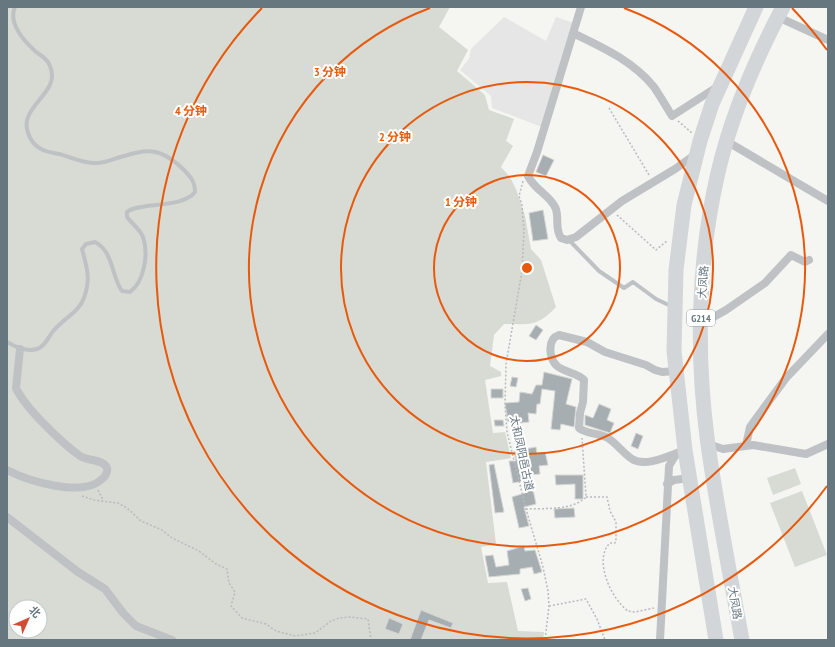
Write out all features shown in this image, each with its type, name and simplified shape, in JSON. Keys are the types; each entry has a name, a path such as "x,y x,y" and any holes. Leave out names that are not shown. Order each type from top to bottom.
{"highway":[{"name":"G214","path":"716,640 685,450 676,371 674,351 676,270 684,205 698,147 712,104 756,7"},
{"name":"大凤路","path":"742,640 708,444 701,360 701,324 706,245 717,177 751,72 780,12"},
{"path":"685,450 708,444"}],"street":[{"path":"581,7 537,152 528,176 534,185 554,206 559,235 565,240 576,237 611,210 653,181 675,169 698,147"},
{"path":"780,12 828,40"},
{"path":"573,33 615,54 630,64 653,87 672,116 720,85"},
{"path":"728,142 828,201"},
{"path":"701,324 726,310 765,283 791,255 805,262 809,260"},
{"path":"746,445 750,427 786,378 828,334"},
{"path":"676,371 662,372 605,352 587,342 559,335 555,336 550,348 552,358 556,365 565,371 581,376 584,380 583,402 578,423 580,429 607,438 632,459 639,462 648,463 685,450"},
{"path":"7,470 36,481 74,487 88,487 96,484 106,475 107,470 104,465 87,459 77,453 33,411 18,393 16,388 20,348"},
{"path":"708,444 723,449 746,445 806,454 828,444"},
{"path":"660,640 669,466 675,456 685,450"},
{"path":"667,484 674,480 690,478"},
{"path":"7,517 78,572 105,589 123,613 136,626 172,640"}],"lane":[{"path":"7,342 20,348 40,348 47,342 55,327 82,303 89,269 82,249 86,244 93,242 100,245 114,268 122,291 130,292 133,290 141,278 145,249 143,236 127,217 127,212 131,209 159,206 189,197 195,192 193,179 174,161 162,153 149,150 96,164 44,151 35,145 27,130 27,115 48,88 52,71 49,63 28,44 16,27 13,16 15,7"},
{"path":"569,240 599,271 624,288 634,282 656,300 675,308"}],"path":[{"path":"609,108 653,181"},
{"path":"672,116 698,147"},
{"name":"太和凤阳邑古道","path":"528,176 522,182 519,196 522,205 524,230 522,271 506,364 505,405 507,432 526,509 543,567 549,606 546,640"},
{"path":"611,210 656,250 672,237 680,234"},
{"path":"580,429 585,457 586,497"},
{"path":"96,484 103,500"},
{"path":"74,487 80,494 86,497 118,503 127,508 141,521 162,530 172,538 199,551 216,564 227,569 229,583 235,592 231,606 242,618 266,624 276,631 295,636 315,633 330,621 339,618 349,617 368,619 371,640 389,640"},
{"path":"526,509 572,506 581,502 586,497 607,497 610,510 616,522 616,543 610,543 606,547 603,559 604,574 616,596 628,611 636,612 661,606"},
{"path":"549,606 586,599 605,640"}],"shaded area":[{"path":"7,7 450,7 439,27 468,50 457,71 485,95 489,110 514,119 506,141 513,146 501,167 510,177 516,189 525,216 531,249 541,260 556,307 544,318 533,323 504,324 494,335 490,366 501,372 501,376 485,380 493,433 505,432 511,458 486,462 496,544 481,547 488,583 507,582 518,631 544,632 543,640 7,640"},
{"path":"504,17 546,41 556,17 574,23 542,127 492,108 491,96 460,70 469,59 471,49"},
{"path":"795,468 801,484 773,495 767,478"},
{"path":"802,491 827,555 795,567 770,503"}],"building":[{"path":"543,155 554,160 546,176 536,172"},
{"path":"543,210 548,239 533,241 529,213"},
{"path":"536,325 543,330 536,340 529,336"},
{"path":"544,372 572,379 566,404 576,407 574,427 561,424 560,430 551,429 555,391 542,389 540,404 537,404 536,414 528,413 529,422 508,422 505,403 519,402 520,392 532,394 536,385 542,385"},
{"path":"512,377 518,378 516,387 510,386"},
{"path":"491,389 503,389 503,398 491,398"},
{"path":"599,404 611,409 607,420 614,423 610,433 585,425 585,415 593,418"},
{"path":"494,420 503,420 504,426 495,426"},
{"path":"636,433 643,436 638,449 631,446"},
{"path":"536,447 537,454 545,452 548,465 539,466 540,474 530,475 536,504 524,507 529,526 519,528 512,497 525,493 523,481 513,483 509,461 516,461 514,451"},
{"path":"494,464 504,512 495,513 489,465"},
{"path":"555,475 583,475 583,499 575,499 575,484 556,485"},
{"path":"574,508 575,517 555,518 554,509"},
{"path":"524,546 525,551 535,550 542,572 534,574 532,567 520,569 520,574 489,577 485,556 493,555 496,567 509,565 507,551"},
{"path":"528,588 531,599 525,601 521,589"},
{"path":"421,610 453,623 451,628 429,620 421,640 410,640"},
{"path":"389,618 403,624 399,634 385,629"}]}
